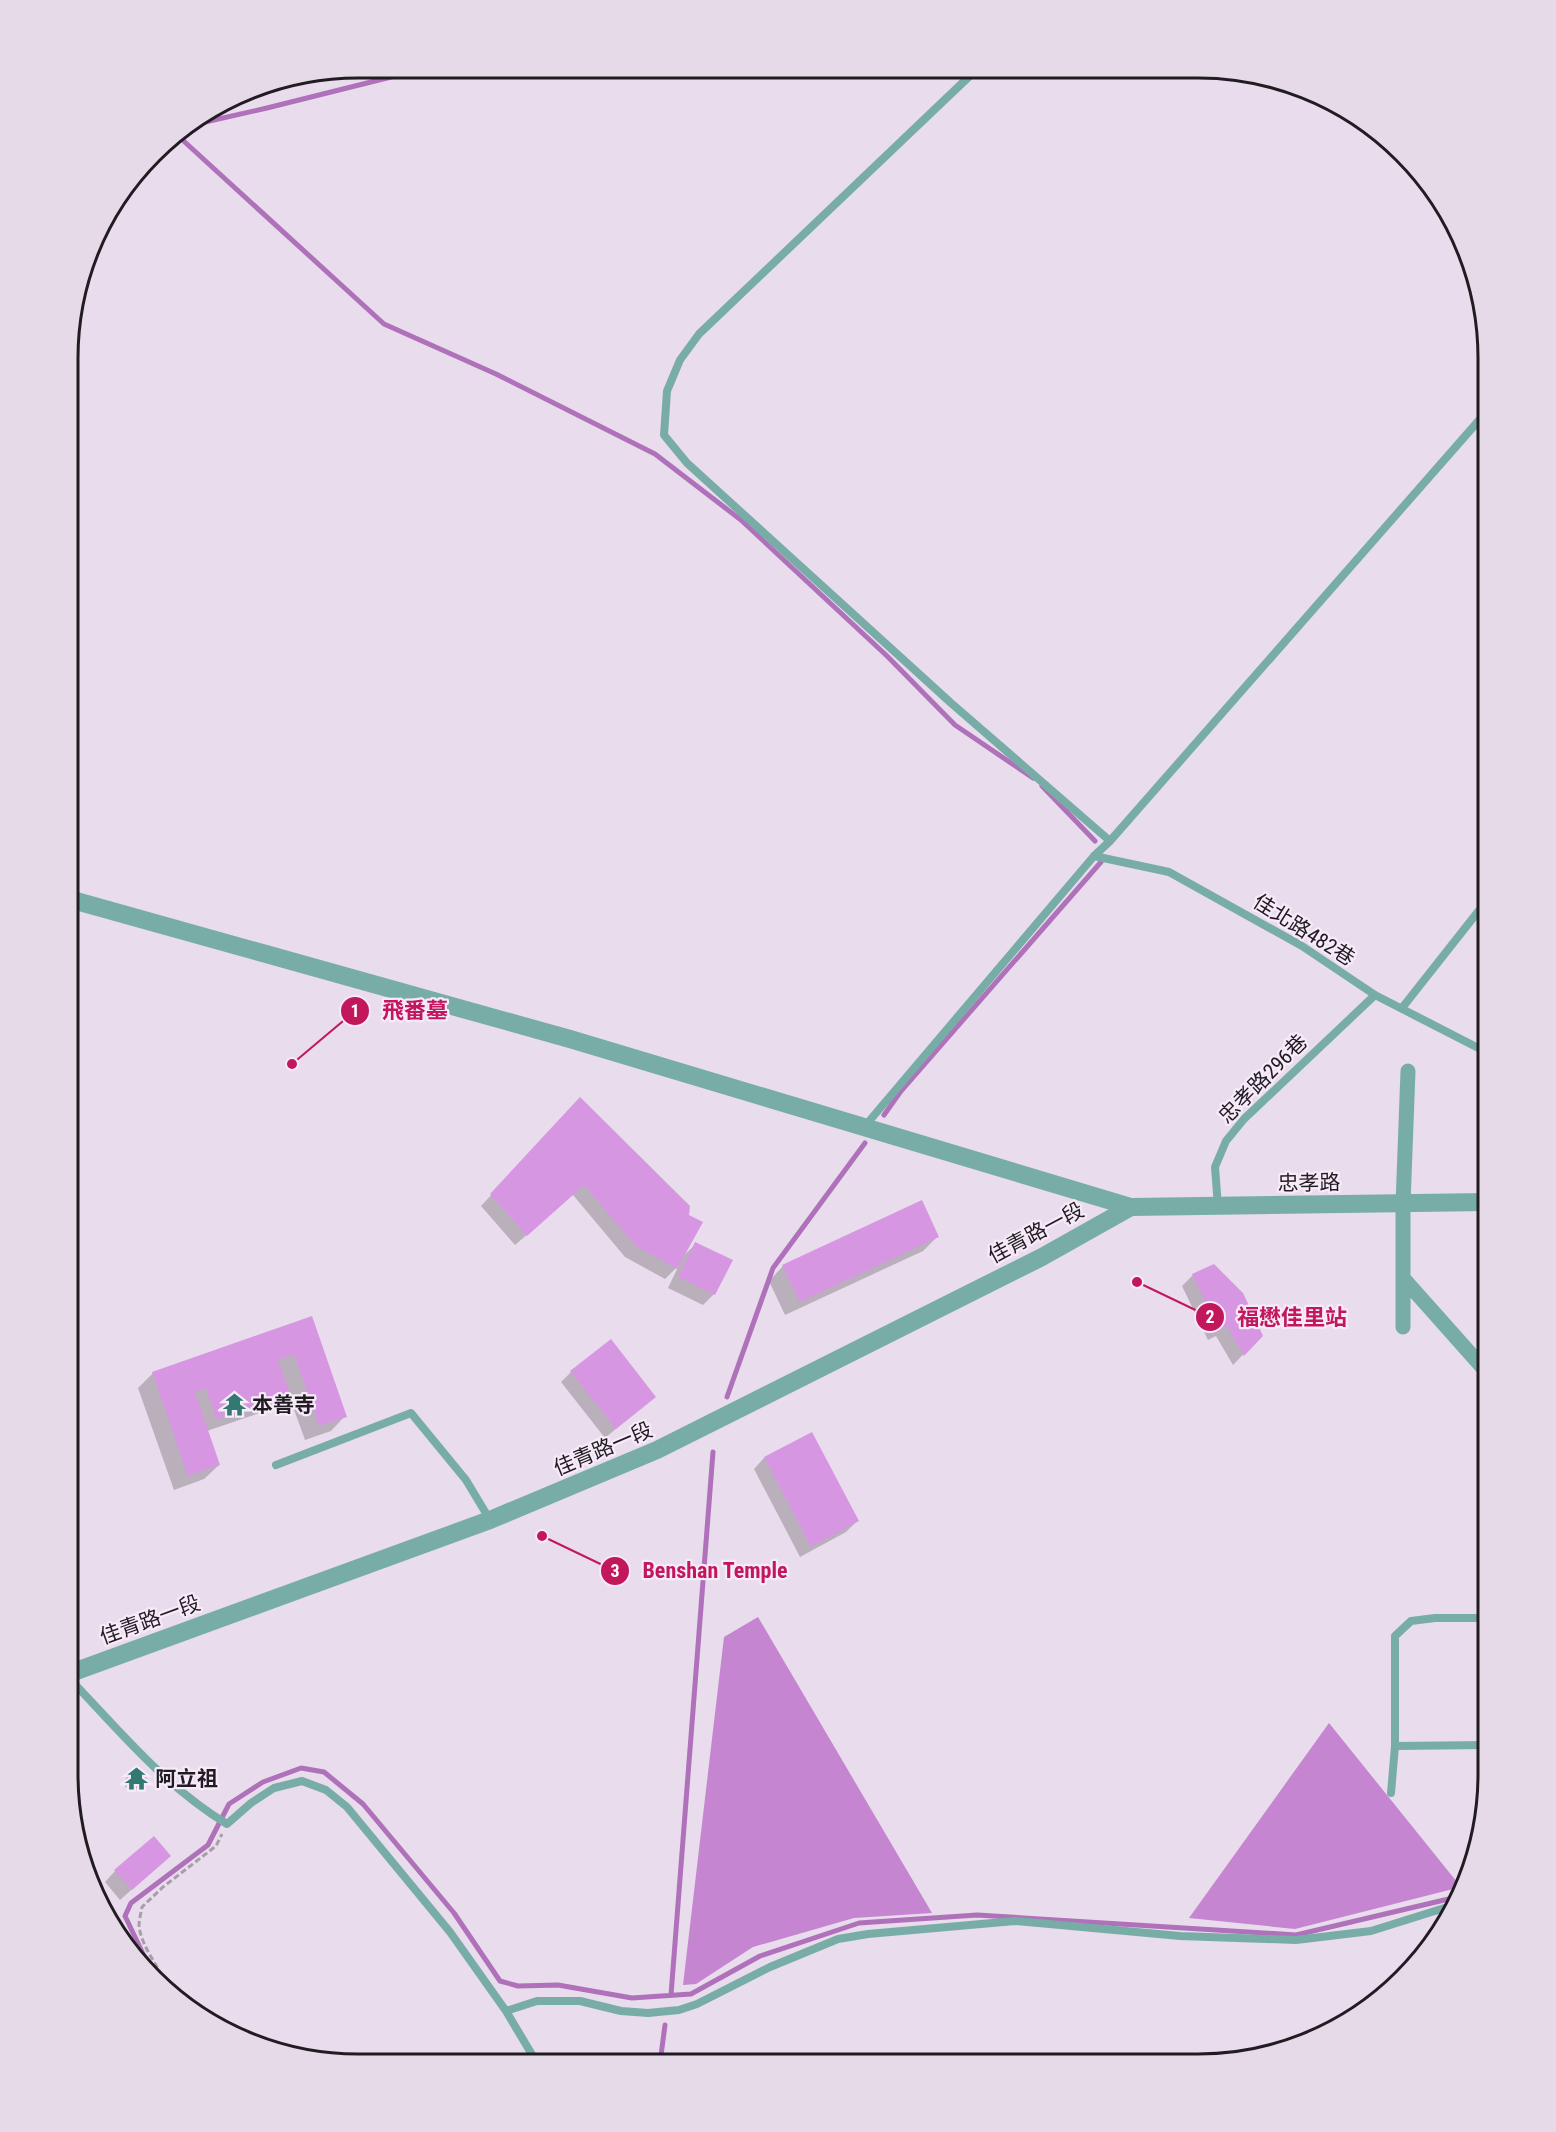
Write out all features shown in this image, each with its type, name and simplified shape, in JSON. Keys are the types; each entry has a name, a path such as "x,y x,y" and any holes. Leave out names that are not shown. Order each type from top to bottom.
{"street":[{"path":"78,901 558,1035 1131,1207"},
{"path":"1403,1327 1403,1204 1407,1071"},
{"name":"忠孝路","path":"1131,1207 1478,1202"},
{"name":"佳青路一段","path":"78,1671 490,1520 657,1450 1042,1257 1131,1207"},
{"path":"1403,1278 1478,1362"}],"lane":[{"path":"968,78 699,334 680,360 667,391 664,435 687,463 951,704 1110,841"},
{"path":"865,1126 1094,856 1110,841 1478,421"},
{"name":"佳北路482巷","path":"1094,856 1170,872 1302,946 1375,995 1478,1048"},
{"path":"1402,1008 1478,913"},
{"name":"忠孝路296巷","path":"1218,1207 1215,1167 1226,1141 1244,1119 1375,995"},
{"path":"276,1466 411,1413 466,1480 490,1520"},
{"path":"1391,1793 1395,1746 1395,1636 1411,1621 1435,1618 1478,1618"},
{"path":"78,1686 167,1781 227,1824 251,1803 274,1788 302,1781 326,1790 347,1807 450,1932 506,2011 532,2054"},
{"path":"1395,1746 1478,1745"},
{"path":"506,2011 537,2001 580,2001 630,2012 679,2010 697,2004 770,1967 838,1939 868,1934 1015,1922 1180,1936 1296,1940 1371,1931 1443,1909"}],"path":[{"path":"162,1974 145,1945 139,1926 142,1907 163,1887 216,1846 227,1824"}],"shaded area":[{"path":"758,1617 932,1913 854,1918 753,1947 696,1984 683,1985 724,1637"},
{"path":"1329,1723 1457,1882 1453,1889 1295,1929 1189,1918"}],"building":[{"path":"580,1097 690,1206 689,1215 703,1222 677,1269 636,1246 584,1185 527,1236 490,1194"},
{"path":"922,1200 939,1237 800,1302 782,1265"},
{"path":"695,1242 733,1260 715,1295 678,1277"},
{"path":"1214,1264 1243,1293 1263,1336 1244,1356 1227,1326 1219,1331 1192,1274"},
{"name":"本善寺","path":"312,1316 347,1417 319,1426 294,1354 278,1360 290,1393 216,1419 206,1388 195,1392 220,1465 188,1476 152,1372"},
{"path":"611,1339 656,1397 616,1429 570,1371"},
{"path":"812,1432 859,1521 811,1547 764,1457"},
{"name":"阿立祖","path":"129,1772 147,1774 146,1787 127,1784"},
{"path":"154,1836 171,1856 132,1890 114,1870"}],"waterway":[{"path":"209,121 387,78"},
{"path":"183,140 384,324 496,374 655,454 741,520 887,656 955,725 1033,778"},
{"path":"1042,786 1095,841"},
{"path":"884,1115 901,1091 1101,862"},
{"path":"727,1397 773,1268 865,1143"},
{"path":"671,1995 713,1452"},
{"path":"143,1953 125,1916 131,1903 208,1845 229,1804 263,1782 301,1768 324,1772 363,1804 454,1913 500,1981 518,1986 558,1985 632,1998 691,1994 760,1956 859,1923 977,1915 1296,1935 1448,1899"},
{"path":"661,2054 665,2025"}],"place":[{"name":"飛番墓","path":"292,1064"},
{"name":"福懋佳里站","path":"1137,1282"},
{"name":"本善寺","path":"234,1405"},
{"name":"Benshan Temple","path":"542,1536"},
{"name":"阿立祖","path":"137,1779"}]}
